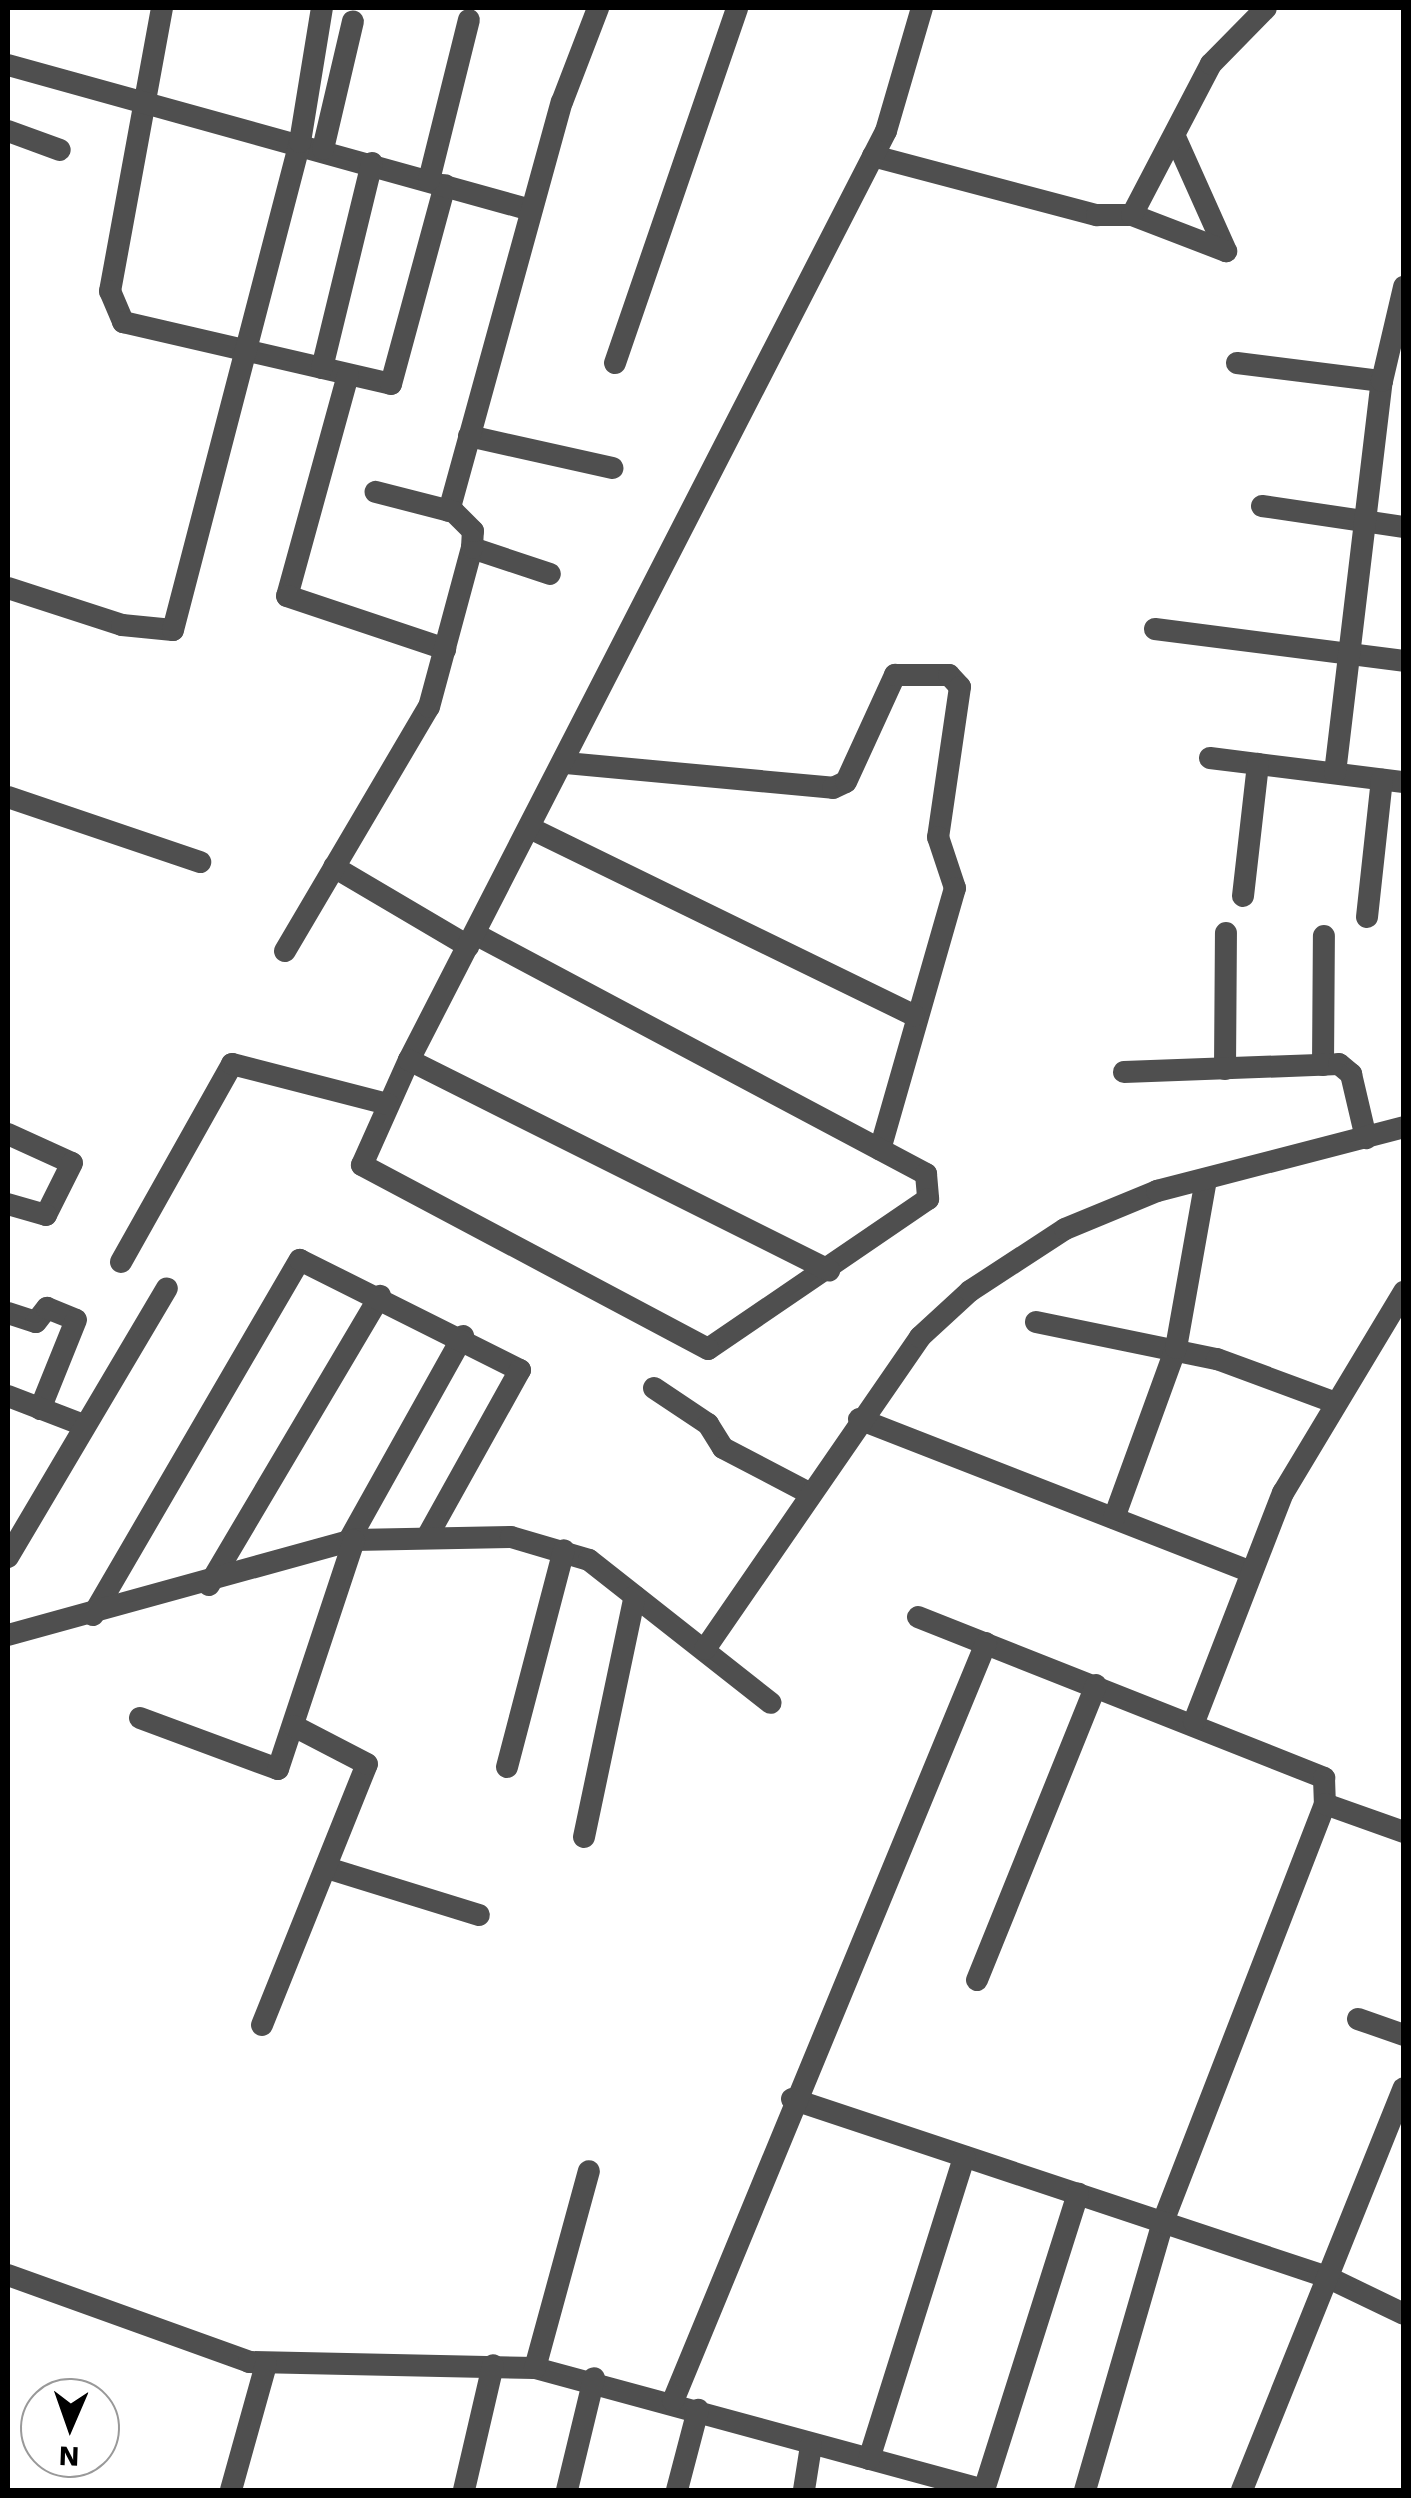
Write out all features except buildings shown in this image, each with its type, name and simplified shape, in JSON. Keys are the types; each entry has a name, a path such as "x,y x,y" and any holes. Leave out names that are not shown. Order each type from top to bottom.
{"street":[{"path":"162,8 110,292 113,315 383,385 398,378 468,20"},
{"path":"8,588 122,625 173,630 300,142 322,8"},
{"path":"449,510 531,210 598,8"},
{"path":"614,363 737,8"},
{"path":"334,867 471,940 880,1149 926,1174 933,1189 829,1270 708,1349 367,1171 362,1156 471,940 566,763 873,156 922,8"},
{"path":"1132,214 1211,64 1266,8"},
{"path":"324,149 353,21"},
{"path":"8,65 146,99 531,210"},
{"path":"8,131 60,150"},
{"path":"873,156 1081,211 1132,214 1226,250 1175,137"},
{"path":"322,368 372,164"},
{"path":"1334,774 1382,381 1404,288"},
{"path":"1237,363 1382,381"},
{"path":"348,376 287,596 445,649"},
{"path":"470,436 612,468"},
{"path":"285,951 428,708 472,548 468,521 449,510 376,492"},
{"path":"1262,506 1404,527"},
{"path":"472,548 550,574"},
{"path":"1155,629 1404,660"},
{"path":"566,763 840,786 895,675 949,675 963,697 938,849 956,888 914,1015 880,1149"},
{"path":"1210,758 1393,781 1367,916"},
{"path":"1244,896 1258,764"},
{"path":"8,797 200,862"},
{"path":"532,829 914,1015"},
{"path":"1225,1068 1226,932"},
{"path":"1323,1065 1324,936"},
{"path":"409,1060 829,1270"},
{"path":"121,1262 232,1064 388,1104"},
{"path":"1124,1072 1348,1067 1366,1138"},
{"path":"705,1649 859,1419 920,1337 1023,1254 1111,1208 1404,1127"},
{"path":"8,1134 72,1163 46,1214 8,1204"},
{"path":"1114,1518 1175,1352 1206,1179"},
{"path":"93,1615 293,1265 309,1261 516,1363 520,1378 428,1535"},
{"path":"8,1557 82,1424 167,1288"},
{"path":"1194,1722 1250,1570 1334,1402 1404,1292"},
{"path":"208,1584 380,1296"},
{"path":"8,1313 36,1322 46,1308 76,1320 40,1408"},
{"path":"1036,1322 1175,1352 1334,1402"},
{"path":"140,1718 278,1769 351,1541 463,1336"},
{"path":"654,1388 708,1424 723,1448 810,1493"},
{"path":"8,1396 82,1424"},
{"path":"859,1419 1250,1570"},
{"path":"8,1636 208,1584 351,1541 428,1535 510,1537 564,1550 635,1596 771,1703"},
{"path":"507,1766 564,1550"},
{"path":"584,1837 635,1596"},
{"path":"918,1617 1311,1767 1324,1778 1324,1804 1163,2222 1085,2490"},
{"path":"673,2401 792,2100 986,1643"},
{"path":"977,1980 1096,1685"},
{"path":"262,2025 327,1868 366,1757 294,1726"},
{"path":"1324,1804 1404,1832"},
{"path":"327,1868 479,1914"},
{"path":"1358,2019 1404,2035"},
{"path":"1242,2490 1404,2088"},
{"path":"792,2100 1327,2277 1404,2314"},
{"path":"868,2459 964,2156"},
{"path":"535,2368 588,2171"},
{"path":"8,2275 266,2365 493,2366 594,2378 950,2486 983,2490 1078,2194"},
{"path":"231,2490 266,2365"},
{"path":"464,2490 493,2366"},
{"path":"567,2490 594,2378"},
{"path":"677,2490 698,2410"},
{"path":"804,2490 812,2446"}]}
